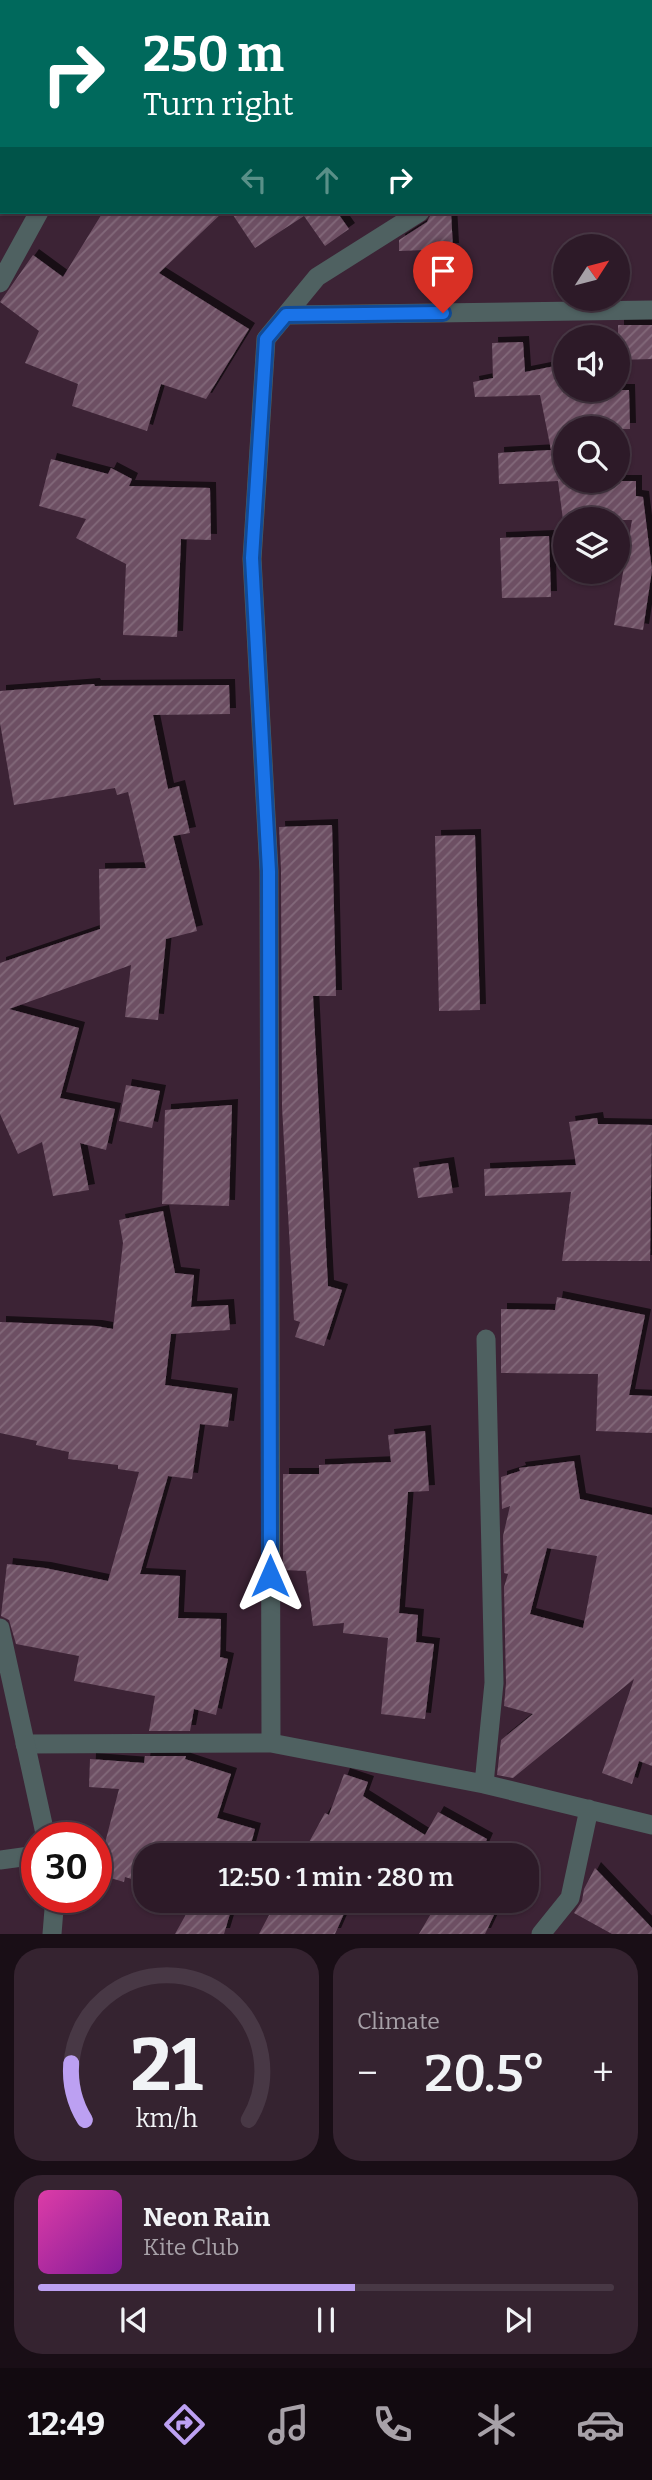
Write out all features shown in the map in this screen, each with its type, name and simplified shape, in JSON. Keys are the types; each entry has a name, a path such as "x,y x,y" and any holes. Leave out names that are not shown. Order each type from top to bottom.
{"street":[{"path":"0,282 38,214"},
{"path":"271,1743 269,871 252,558 266,339 317,277 417,214"},
{"path":"286,315 652,310"},
{"path":"484,1784 494,1683 486,1339"},
{"path":"0,1628 42,1822"},
{"path":"25,1744 271,1743 484,1784 652,1825"},
{"path":"541,1934 570,1898 589,1810"},
{"path":"0,1860 21,1857"},
{"path":"52,1934 54,1913"}],"building":[{"path":"102,214 221,214 159,273 249,329 206,399 161,384 147,431 72,406 78,384 25,363 39,331 0,302 33,255 63,277"},
{"path":"232,214 338,214 349,229 325,246 304,216 255,248"},
{"path":"431,214 451,214 453,249 399,251 399,240 427,222"},
{"path":"630,325 652,325 652,359 630,360"},
{"path":"523,342 525,372 553,366 553,402 629,402 630,416 553,416 553,481 499,484 498,453 551,450 540,395 475,397 473,382 493,378 492,343"},
{"path":"51,459 108,474 111,468 132,479 129,486 210,488 211,540 181,539 177,637 123,635 126,564 76,538 86,519 39,506"},
{"path":"630,481 636,481 636,496 643,497 652,570 643,630 614,625 621,584 630,584 630,507 561,507 560,493 630,493"},
{"path":"549,536 551,597 502,598 500,538"},
{"path":"94,684 229,685 230,714 153,715 168,789 179,786 190,833 173,836 197,931 166,939 158,1020 125,1017 131,965 9,1009 79,1028 60,1098 115,1109 106,1150 80,1143 89,1190 53,1196 42,1142 18,1154 0,1114 0,963 100,929 99,869 146,868 128,792 117,795 115,788 14,805 0,723 0,691"},
{"path":"332,825 336,996 313,996 328,1286 342,1290 324,1346 295,1337 300,1322 294,1320 282,1107 279,827"},
{"path":"475,835 480,1010 439,1011 435,836"},
{"path":"126,1085 160,1091 152,1128 119,1121"},
{"path":"232,1105 229,1206 162,1204 165,1110"},
{"path":"597,1118 598,1124 652,1125 650,1261 562,1261 571,1192 485,1196 484,1169 576,1165 569,1122"},
{"path":"448,1163 453,1193 418,1198 413,1168"},
{"path":"163,1211 175,1273 194,1275 191,1307 228,1305 230,1330 171,1334 165,1385 232,1394 228,1427 200,1424 192,1479 168,1476 140,1574 180,1576 178,1618 221,1619 220,1657 228,1659 216,1715 194,1709 190,1731 149,1731 155,1696 74,1681 79,1656 16,1644 9,1620 1,1616 7,1564 45,1568 108,1581 139,1472 118,1469 118,1465 68,1459 69,1452 36,1445 37,1441 0,1433 0,1322 113,1329 123,1243 119,1220"},
{"path":"557,1297 645,1315 629,1395 652,1396 652,1433 596,1431 598,1374 501,1373 501,1309 555,1310"},
{"path":"425,1431 429,1491 408,1492 399,1613 418,1615 416,1642 434,1644 425,1719 381,1714 388,1638 343,1633 344,1623 313,1626 306,1571 283,1570 283,1474 319,1474 319,1465 391,1462 388,1435"},
{"path":"574,1461 580,1499 652,1515 652,1766 639,1761 632,1784 602,1773 634,1679 513,1778 497,1775 501,1740 533,1714 504,1706 504,1587 508,1574 504,1573 503,1536 510,1506 502,1509 501,1477 520,1471 519,1468","holes":["547,1548 597,1556 583,1628 530,1614"]},
{"path":"145,1756 186,1756 185,1759 231,1774 217,1818 255,1829 251,1843 133,1843 133,1879 125,1877 124,1882 112,1878 110,1822 119,1789 89,1787 90,1759 144,1763"},
{"path":"344,1774 368,1782 363,1796 425,1835 438,1812 487,1839 485,1843 309,1843 325,1813 329,1815"},
{"path":"595,1868 652,1928 652,1934 612,1934 574,1913 582,1901 584,1889"},
{"path":"187,1913 230,1913 224,1934 175,1934"},
{"path":"270,1913 344,1913 335,1934 259,1934"},
{"path":"431,1913 495,1913 485,1934 419,1934"}],"route":[{"path":"270,1576 269,871 252,558 266,339 286,315 443,313"}]}
